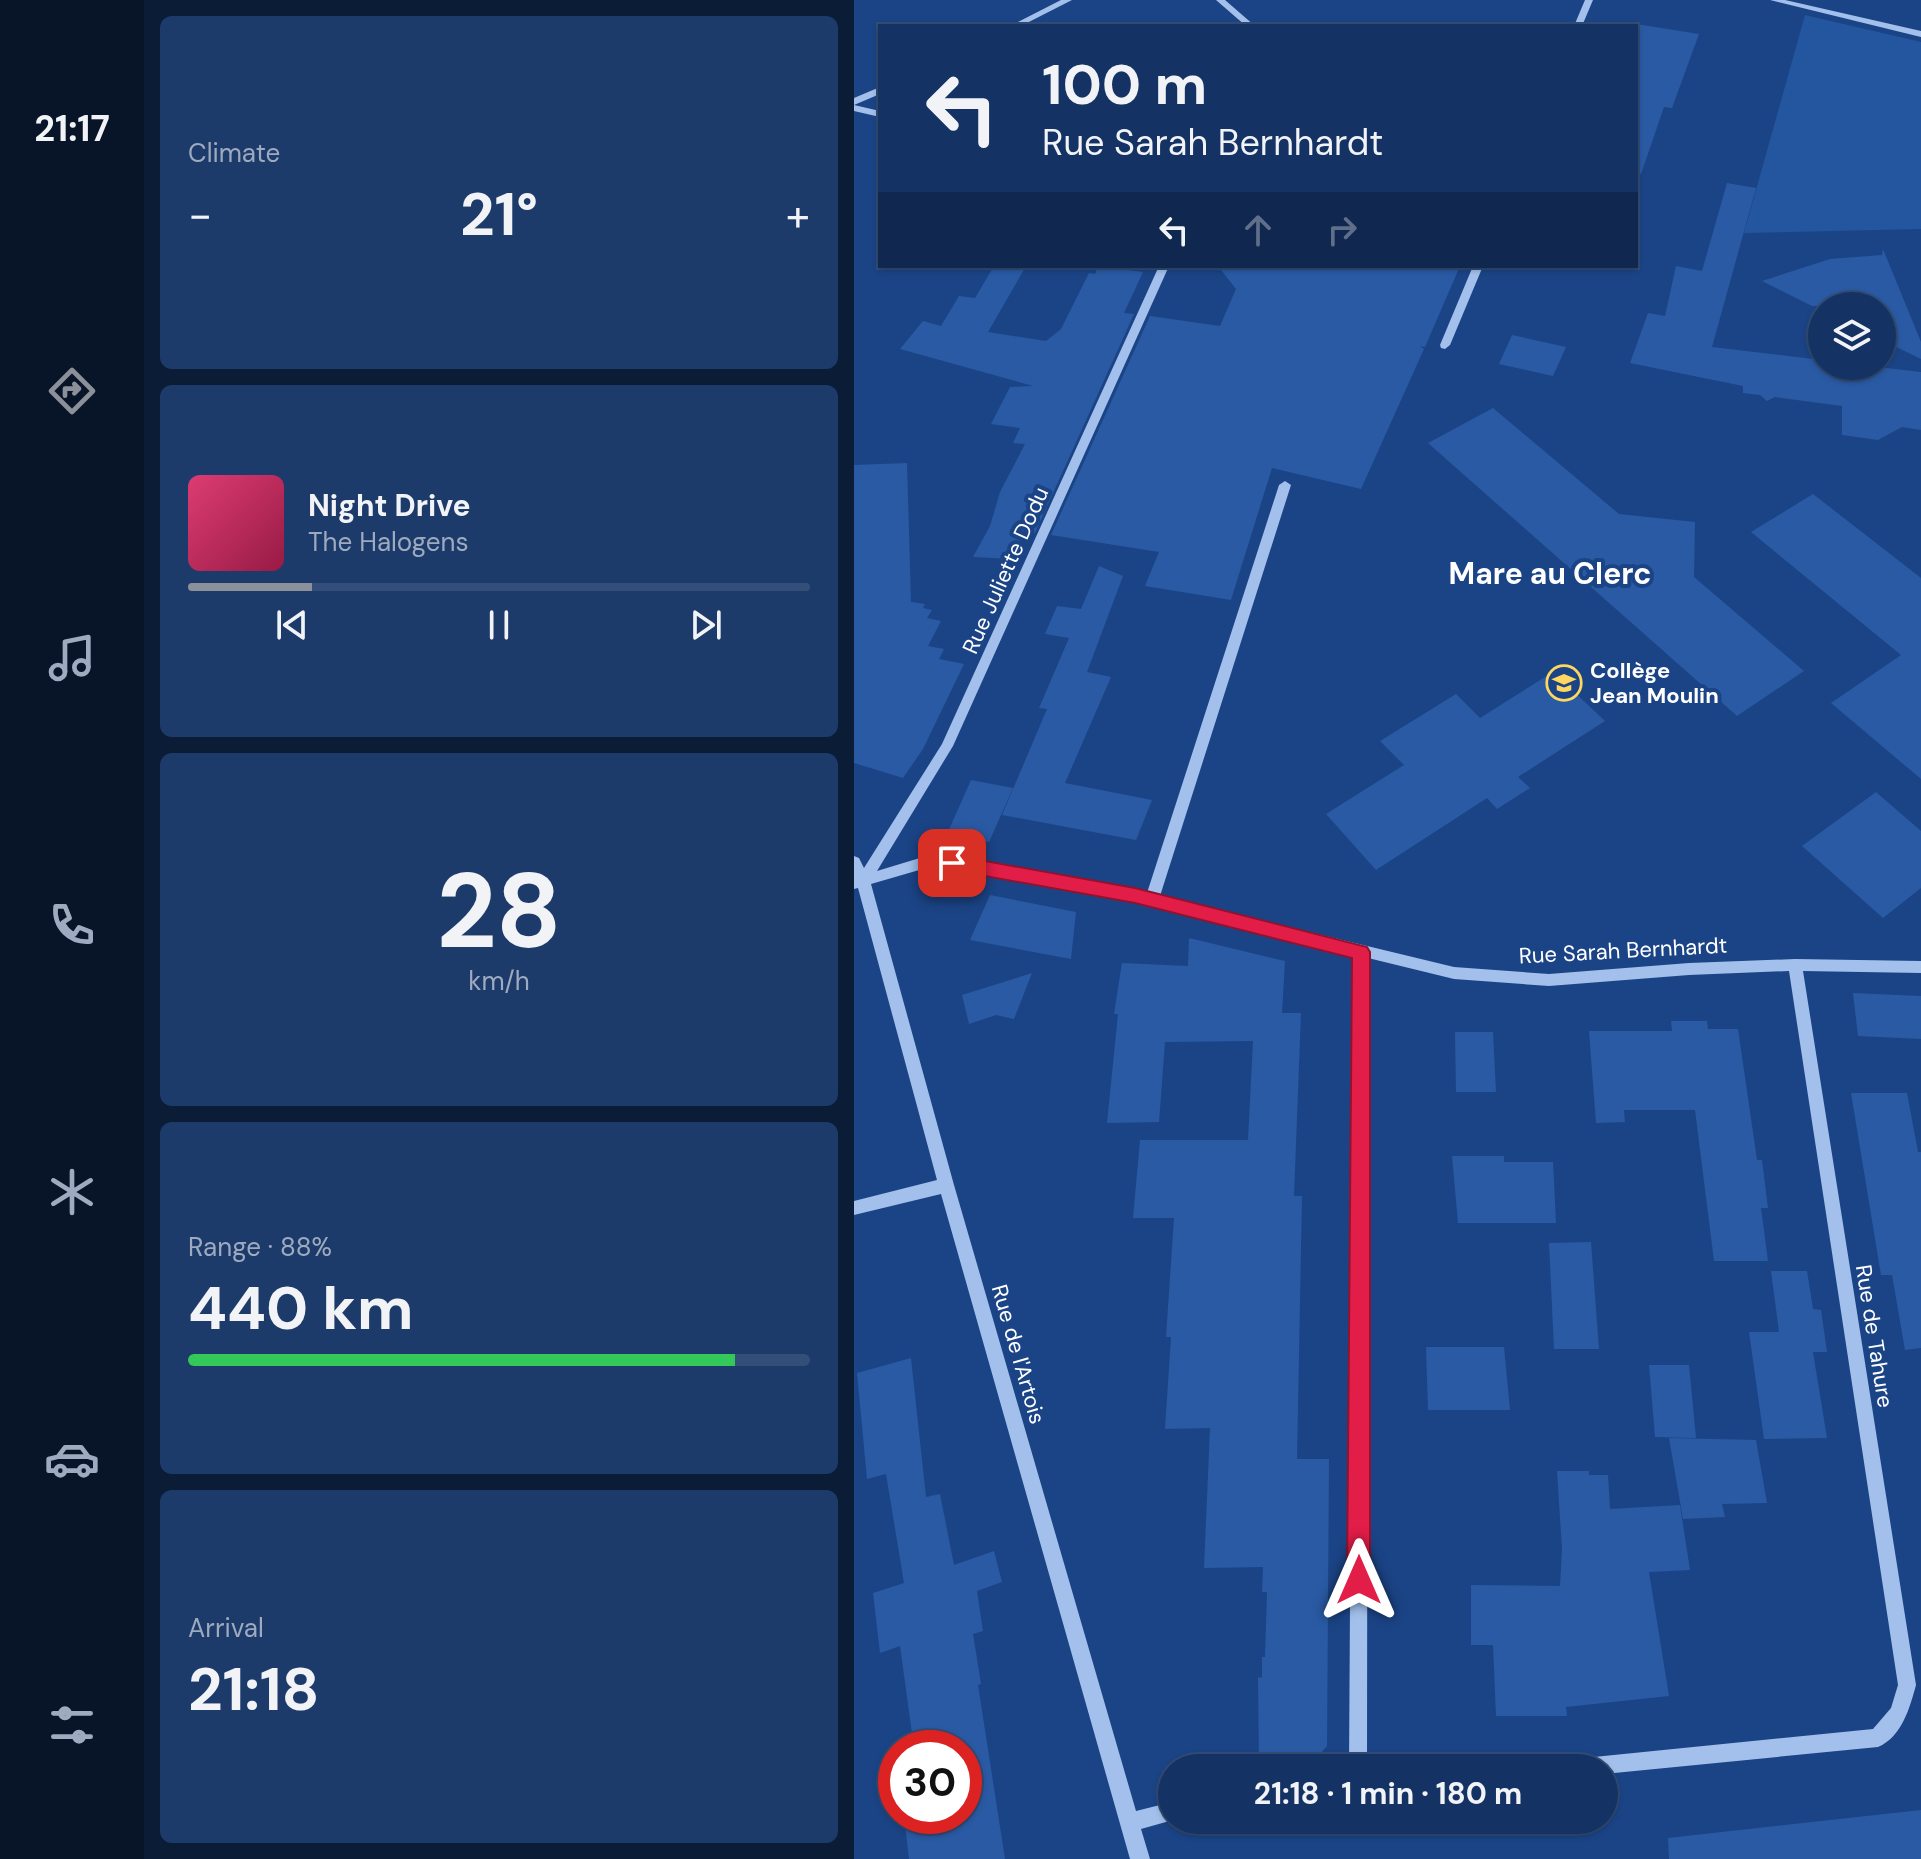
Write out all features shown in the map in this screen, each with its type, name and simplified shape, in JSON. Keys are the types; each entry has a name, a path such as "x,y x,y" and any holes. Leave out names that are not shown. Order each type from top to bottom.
{"street":[{"path":"1018,24 1068,0"},
{"path":"1220,0 1249,24"},
{"path":"1579,24 1589,0"},
{"path":"1774,0 1921,34"},
{"path":"854,105 878,91"},
{"path":"854,105 878,113"},
{"name":"Rue Juliette Dodu","path":"859,882 947,746 1163,268"},
{"path":"1445,345 1477,268"},
{"path":"1152,900 1285,485"},
{"name":"Rue Sarah Bernhardt","path":"859,882 933,860 1004,870 1152,900 1454,973 1549,980 1689,969 1795,965 1921,967"},
{"name":"Rue de l'Artois","path":"854,862 1132,1822 1140,1859"},
{"path":"1358,1754 1361,952"},
{"name":"Rue de Tahure","path":"1618,1764 1878,1738 1899,1713 1907,1685 1795,965"},
{"path":"854,1208 946,1185"},
{"path":"1132,1822 1158,1815"}],"shaded area":[{"path":"1805,15 1921,42 1921,229 1744,233"}],"building":[{"path":"1638,24 1699,34 1672,108 1664,107 1641,174 1638,173"},
{"path":"1727,183 1756,188 1712,347 1808,358 1808,380 1896,380 1896,369 1921,372 1921,430 1902,427 1878,440 1842,435 1842,406 1775,397 1767,401 1760,395 1743,393 1743,386 1630,363 1648,313 1665,316 1676,266 1702,271"},
{"path":"1883,249 1921,342 1921,359 1896,347 1896,292 1808,292 1808,304 1762,281 1830,259 1882,255"},
{"path":"993,268 1025,268 988,332 1046,341 1061,329 1089,273 1095,274 1097,268 1143,272 1124,313 1134,314 1035,533 1024,531 1012,559 973,557 990,526 1000,492 1025,444 1013,443 1020,428 991,424 1010,387 1033,386 900,349 923,321 941,326 959,296 975,298"},
{"path":"1220,268 1459,268 1425,347 1420,346 1424,349 1361,489 1272,468 1231,600 1145,586 1159,552 1051,535 1150,316 1220,326 1236,289"},
{"path":"1512,335 1566,347 1553,376 1499,364"},
{"path":"1493,408 1619,514 1695,522 1694,577 1804,671 1737,716 1428,443"},
{"path":"907,463 911,602 925,604 923,608 932,610 927,618 941,621 928,646 944,649 939,659 964,664 923,749 903,778 854,763 854,465"},
{"path":"1813,494 1921,578 1921,779 1831,703 1901,655 1751,532"},
{"path":"1099,566 1123,576 1087,672 1111,677 1065,783 1152,800 1136,840 1002,815 1047,709 1039,708 1069,638 1045,634 1057,606 1081,609"},
{"path":"1553,672 1605,721 1518,777 1530,788 1497,809 1487,798 1376,870 1326,814 1404,765 1380,741 1456,694 1480,718"},
{"path":"971,780 1013,788 989,842 947,834"},
{"path":"1876,792 1921,831 1921,888 1883,918 1802,846"},
{"path":"990,895 1076,912 1071,959 970,940"},
{"path":"1189,938 1285,961 1282,1013 1301,1013 1294,1196 1302,1196 1297,1459 1329,1459 1327,1746 1320,1754 1259,1754 1258,1677 1262,1678 1262,1657 1265,1657 1267,1592 1262,1592 1263,1567 1204,1568 1210,1428 1165,1429 1171,1337 1166,1337 1174,1218 1133,1218 1140,1140 1248,1140 1253,1041 1165,1042 1159,1122 1107,1123 1118,1014 1114,1014 1122,963 1188,966"},
{"path":"1032,973 1014,1019 996,1015 969,1024 962,995"},
{"path":"1853,993 1921,996 1921,1039 1858,1036"},
{"path":"1671,1021 1707,1021 1708,1029 1738,1029 1757,1160 1762,1160 1768,1208 1761,1208 1768,1261 1714,1261 1695,1110 1624,1110 1625,1122 1596,1123 1589,1031 1672,1031"},
{"path":"1455,1032 1493,1032 1496,1092 1456,1092"},
{"path":"1851,1093 1907,1093 1918,1152 1921,1152 1921,1348 1905,1350 1892,1275 1881,1275"},
{"path":"1452,1156 1504,1156 1504,1162 1553,1162 1556,1223 1458,1223"},
{"path":"1591,1242 1599,1349 1554,1349 1549,1243"},
{"path":"1771,1271 1807,1271 1813,1309 1821,1310 1827,1352 1813,1352 1827,1438 1764,1439 1749,1332 1779,1332"},
{"path":"1426,1347 1504,1347 1510,1410 1428,1410"},
{"path":"911,1358 926,1497 940,1494 954,1565 994,1551 1002,1582 977,1591 983,1631 973,1634 1005,1859 909,1859 906,1834 982,1834 982,1730 912,1730 900,1646 880,1653 873,1593 904,1583 886,1474 867,1479 857,1373"},
{"path":"1649,1365 1689,1365 1696,1438 1655,1437"},
{"path":"1669,1438 1756,1440 1767,1503 1722,1504 1725,1517 1683,1519"},
{"path":"1557,1471 1589,1471 1589,1475 1608,1475 1610,1509 1680,1505 1690,1570 1649,1572 1669,1696 1566,1707 1567,1716 1496,1716 1493,1645 1471,1645 1471,1585 1560,1586 1562,1549"},
{"path":"1921,1810 1921,1859 1669,1859 1668,1838"}],"place":[{"name":"Collège Jean Moulin","path":"1564,683"}],"district":[{"name":"Mare au Clerc","path":"1550,574"}],"route":[{"path":"952,863 1135,896 1361,952 1359,1580"}]}
